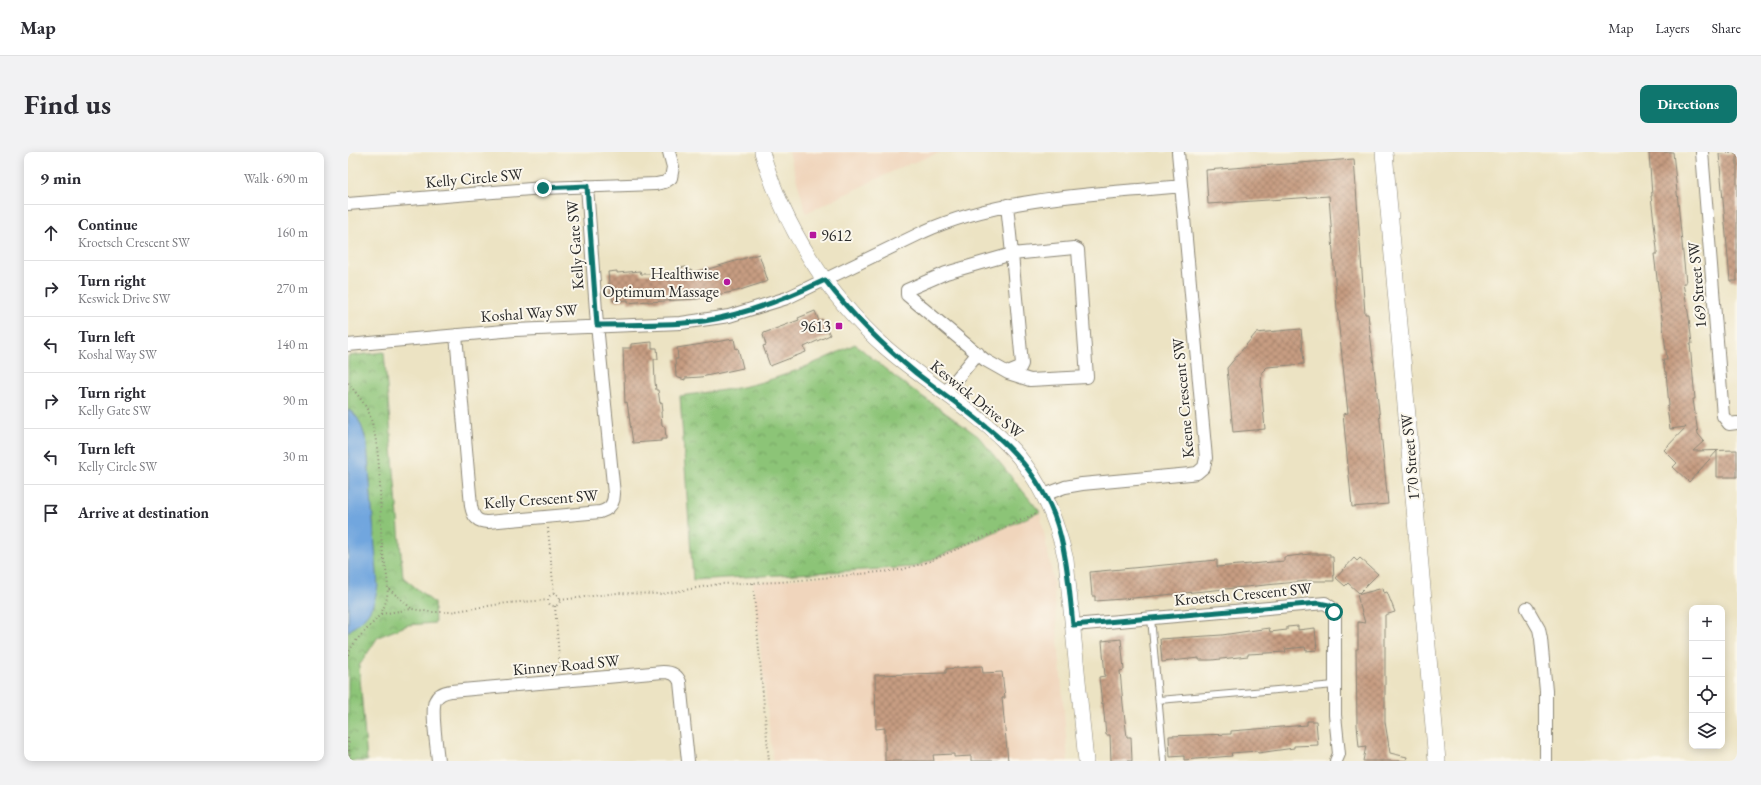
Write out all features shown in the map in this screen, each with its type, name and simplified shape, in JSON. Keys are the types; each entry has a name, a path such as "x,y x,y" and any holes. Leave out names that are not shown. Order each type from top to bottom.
{"main road":[{"name":"170 Street SW","path":"1384,152 1437,761"}],"street":[{"name":"Kelly Circle SW","path":"348,204 524,189 656,184 665,182 670,178 673,167 669,152"},
{"name":"Keswick Drive SW","path":"762,152 784,211 804,250 845,306 885,347 945,393 1007,444 1021,460 1048,501 1060,533 1066,560 1086,761"},
{"name":"Keene Crescent SW","path":"1048,501 1074,485 1190,474 1197,473 1204,467 1206,458 1178,152"},
{"name":"169 Street SW","path":"1702,152 1730,421"},
{"name":"Kelly Gate SW","path":"587,186 597,325"},
{"path":"825,280 942,223 977,212 1007,205 1181,186"},
{"path":"1007,205 1022,364 1020,368 1008,373"},
{"path":"1074,248 1078,250 1087,377 1030,380 1008,373 985,360 907,295 906,290 946,273 1012,254 1074,248"},
{"name":"Koshal Way SW","path":"348,345 456,334 597,325 681,323 729,316 787,298 825,280"},
{"name":"Kelly Crescent SW","path":"456,334 472,512 475,518 483,522 600,512 607,510 613,504 614,494 597,325"},
{"path":"945,393 978,353"},
{"name":"Kroetsch Crescent SW","path":"1073,625 1325,603 1332,608 1335,616 1335,715 1339,754 1336,761"},
{"path":"1527,608 1539,629 1541,639 1546,692 1546,761"},
{"name":"Kinney Road SW","path":"438,761 434,711 436,700 441,693 663,672 676,675 681,686 688,761"}],"lane":[{"path":"1151,618 1164,761"},
{"path":"1159,700 1335,685"}],"path":[{"path":"348,383 364,404 369,415 377,448 382,548 389,589 381,614 364,630 348,655"},
{"path":"561,681 555,606 560,600 617,593 662,594 719,584 753,584 900,570 915,567 1048,501"},
{"path":"547,517 554,594"},
{"path":"753,584 768,761"},
{"path":"389,589 412,609"},
{"path":"554,594 559,596 560,600"},
{"path":"549,600 554,594"},
{"path":"381,614 412,609 431,612 450,612 507,603 549,600"},
{"path":"549,600 551,605 555,606"},
{"path":"348,738 350,761"}],"shaded area":[{"path":"789,152 942,152 906,165 806,213"},
{"path":"1040,512 1053,579 1068,761 773,761 753,583 915,567"}],"green space":[{"path":"855,344 895,377 978,436 1040,512 915,567 693,580 680,396 752,385 809,365"},
{"path":"384,352 403,577 434,603 435,623 408,625 378,637 359,666 367,761 348,761 348,356"}],"water":[{"path":"348,410 358,419 367,443 378,586 369,612 348,632"}],"building":[{"path":"1649,152 1673,152 1686,283 1683,283 1692,344 1690,344 1695,399 1693,399 1698,434 1704,441 1693,451 1737,450 1737,477 1717,477 1717,451 1689,482 1673,467 1677,463 1664,450 1686,427 1670,429 1667,407 1669,406 1666,372 1663,359 1667,359 1654,254 1657,254 1657,249 1651,196"},
{"path":"1737,153 1737,281 1730,281 1719,154"},
{"path":"1354,159 1365,314 1368,314 1388,504 1352,507 1343,414 1348,413 1337,309 1329,196 1208,204 1206,170"},
{"path":"759,254 768,281 737,291 697,299 628,303 628,300 613,301 612,294 610,294 608,272 617,271 617,273 640,271 641,274 658,274 676,272 678,268 686,267 686,271 691,270 692,272 712,268"},
{"path":"815,311 819,321 822,319 830,335 804,347 806,352 770,366 763,346 766,345 763,335 764,333 799,320 798,318"},
{"path":"1301,329 1304,364 1267,367 1262,372 1261,384 1265,429 1233,432 1227,368 1256,333"},
{"path":"734,339 743,368 701,377 685,378 685,380 676,377 675,359 678,359 677,348"},
{"path":"652,342 652,348 657,348 658,359 654,359 655,382 660,403 662,402 662,425 665,427 666,439 661,439 661,441 633,443 627,402 625,403 623,348 631,348 631,344"},
{"path":"1310,554 1330,554 1330,557 1333,557 1334,581 1307,581 1095,601 1095,596 1092,596 1090,572 1217,560 1217,567 1284,561 1284,557"},
{"path":"1354,558 1357,561 1360,558 1378,574 1359,593 1348,583 1345,586 1336,578"},
{"path":"1383,588 1384,593 1387,592 1395,612 1385,615 1385,722 1390,753 1407,757 1406,761 1363,761 1366,746 1359,747 1357,725 1356,649 1358,649 1358,622 1365,623 1357,595"},
{"path":"1298,626 1298,630 1315,628 1317,650 1306,651 1305,647 1285,649 1286,652 1248,654 1248,656 1212,660 1199,660 1199,658 1162,662 1160,639 1222,635 1269,628 1270,632 1287,630 1287,627"},
{"path":"1121,639 1124,670 1120,671 1127,737 1131,737 1132,761 1111,761 1110,735 1106,735 1099,677 1105,676 1102,641"},
{"path":"982,666 983,673 1002,672 1005,698 1002,698 1008,761 971,761 971,756 954,757 954,754 933,755 934,761 885,761 885,728 876,729 875,675 946,673 946,669"},
{"path":"1307,721 1316,721 1318,745 1294,746 1294,748 1258,753 1257,751 1231,753 1232,756 1184,760 1184,756 1170,757 1169,736 1231,734 1231,731 1307,725"}],"place":[{"name":"9612","path":"813,235"},
{"name":"Healthwise Optimum Massage","path":"727,282"},
{"name":"9613","path":"839,326"}],"route":[{"path":"543,188 587,186 597,325 681,323 729,316 747,312 787,298 825,280 845,306 885,347 990,428 1021,460 1044,495 1054,515 1060,533 1069,578 1073,625 1319,603 1329,605 1334,612"}]}
